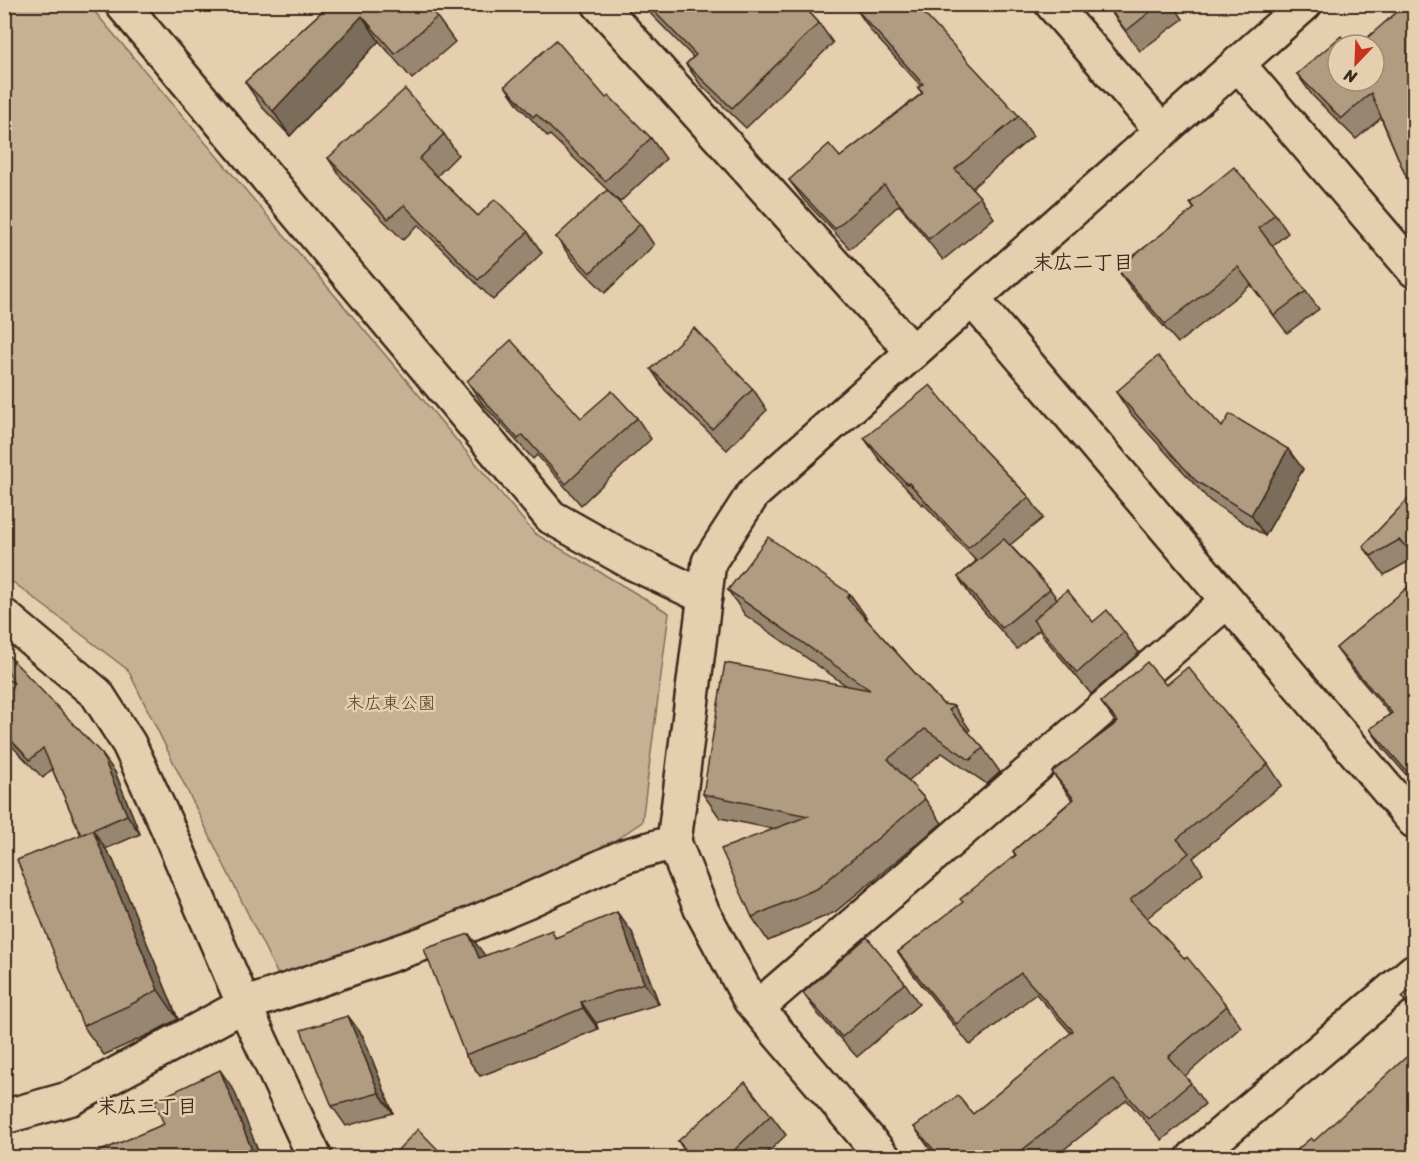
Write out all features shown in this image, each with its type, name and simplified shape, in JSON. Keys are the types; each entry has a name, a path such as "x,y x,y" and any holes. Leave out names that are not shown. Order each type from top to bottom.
{"street":[{"path":"122,4 551,517 631,562 705,597"},
{"path":"599,4 913,352"},
{"path":"1052,4 1162,131"},
{"path":"884,1158 750,1000 701,909 674,842 709,562 753,494 1305,4"},
{"path":"1238,64 1414,270"},
{"path":"972,300 1414,821"},
{"path":"757,1008 1227,601"},
{"path":"4,616 97,694 129,744 244,1005 315,1158"},
{"path":"4,1117 72,1098 244,1005 428,942 625,856 674,842"},
{"path":"1193,1158 1414,971"}],"green space":[{"name":"末広東公園","path":"4,5 89,5 534,533 669,613 642,822 581,863 282,983 128,670 5,576"}],"building":[{"path":"330,4 425,4 437,17 395,54 362,16 273,111 245,82"},
{"path":"647,4 802,4 819,23 732,108 686,64 696,55"},
{"path":"863,4 915,4 1019,116 955,169 980,197 929,239 884,185 835,229 789,180 829,144 840,157 923,93 918,88 923,84 857,10"},
{"path":"1106,4 1160,4 1126,31"},
{"path":"1406,4 1414,4 1414,177 1408,181 1371,93 1386,93 1386,33 1373,33"},
{"path":"556,40 606,98 609,96 651,138 605,181 536,114 533,117 505,86"},
{"path":"1326,49 1326,93 1371,93 1341,119 1297,74"},
{"path":"405,89 444,134 419,159 478,216 495,199 528,232 478,280 404,205 388,219 328,158"},
{"path":"1234,167 1275,214 1259,228 1306,291 1274,315 1238,267 1165,324 1117,269 1195,208 1190,203"},
{"path":"607,190 640,224 590,273 556,237"},
{"path":"694,328 753,389 712,429 651,369"},
{"path":"511,340 581,418 612,391 637,418 566,484 523,435 518,439 467,381"},
{"path":"1158,356 1222,427 1230,414 1288,449 1251,515 1196,481 1116,392"},
{"path":"930,385 983,449 1029,497 968,548 864,438"},
{"path":"1414,493 1414,554 1399,540 1371,556 1363,546"},
{"path":"768,537 850,594 847,598 943,704 954,706 949,710 983,748 970,760 925,729 888,759 925,799 818,888 752,917 721,849 808,816 703,794 725,663 870,690 728,590"},
{"path":"1004,539 1050,589 1002,628 958,577"},
{"path":"1414,582 1414,780 1370,729 1392,713 1336,648"},
{"path":"1067,590 1093,622 1107,610 1124,632 1077,673 1033,620"},
{"path":"7,654 102,754 127,815 81,835 43,748 30,760 4,733 4,676 14,684 4,662 4,656"},
{"path":"1147,662 1166,685 1188,667 1268,764 1177,839 1189,853 1130,900 1185,959 1187,957 1227,1006 1168,1057 1191,1083 1148,1119 1113,1079 1012,1158 941,1158 914,1127 958,1096 973,1114 1073,1031 1021,973 956,1024 898,952 963,902 960,899 1016,855 1013,851 1074,799 1052,772 1118,722 1101,702"},
{"path":"93,830 158,990 83,1026 17,860"},
{"path":"617,912 644,983 581,1002 583,1008 465,1055 424,949 469,934 479,958 552,930 555,938"},
{"path":"867,937 905,983 842,1037 803,993"},
{"path":"1414,986 1414,1010 1402,997"},
{"path":"348,1016 379,1093 332,1106 301,1030"},
{"path":"1414,1050 1414,1158 1287,1158 1311,1138 1314,1141"},
{"path":"220,1070 255,1158 84,1158 164,1124 154,1101"},
{"path":"745,1082 771,1115 726,1158 693,1158 678,1141"},
{"path":"418,1129 446,1158 390,1158"}],"district":[{"name":"末広二丁目","path":"1083,262"},
{"name":"末広三丁目","path":"147,1106"}]}
